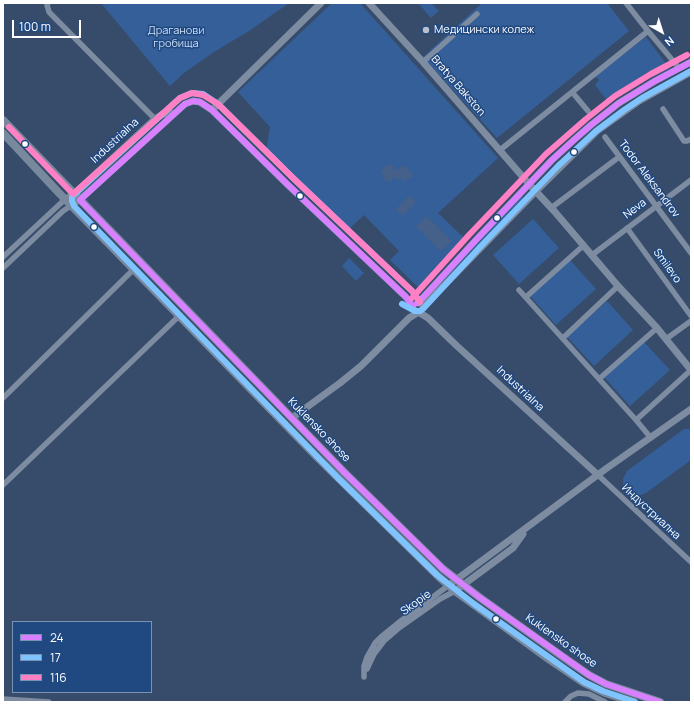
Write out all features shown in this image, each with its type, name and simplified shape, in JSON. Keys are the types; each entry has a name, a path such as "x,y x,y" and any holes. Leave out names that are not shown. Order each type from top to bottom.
{"main road":[{"name":"Kuklensko shose","path":"3,120 344,472 443,569 476,595 589,675 606,684 660,702"},
{"name":"Kuklensko shose","path":"3,133 316,456 434,572 452,588 584,683 605,693 634,702"}],"street":[{"path":"48,3 47,5 49,12 155,119"},
{"path":"212,110 321,3"},
{"name":"Bratya Bakston","path":"369,3 536,191"},
{"path":"626,3 679,68"},
{"path":"423,62 477,14"},
{"path":"500,150 648,31"},
{"path":"292,418 340,383 410,318 475,241 529,184 575,139 602,116 638,91 691,62"},
{"path":"418,308 596,131 639,101 691,72"},
{"path":"572,92 588,111"},
{"name":"Industrialna","path":"77,197 185,104 193,101 200,102 212,110 287,184 457,346 598,475"},
{"path":"663,110 684,141 691,139"},
{"name":"Industrialna","path":"77,197 155,119 163,114 174,113"},
{"name":"Todor Aleksandrov","path":"604,137 691,254"},
{"path":"552,208 619,157"},
{"name":"Neva","path":"592,255 656,206 690,183"},
{"path":"536,191 618,286 657,328 691,370 636,420"},
{"path":"3,257 60,203 69,202 77,197"},
{"path":"3,268 66,209 69,202"},
{"name":"Smilevo","path":"627,228 691,316"},
{"path":"526,297 584,246"},
{"path":"3,398 134,269"},
{"path":"563,338 618,286"},
{"path":"519,290 651,438"},
{"path":"3,485 179,316"},
{"path":"666,339 691,320"},
{"path":"599,379 657,328"},
{"path":"452,588 530,526 598,475 691,409"},
{"name":"Индустриална","path":"598,475 691,562"},
{"name":"Skopie","path":"364,677 371,659 384,641 403,622 452,588"},
{"path":"565,702 571,696 578,693 589,694 604,702"},
{"path":"3,699 49,702"}],"green space":[{"name":"Драганови гробища","path":"101,3 289,3 249,31 214,52 184,73 170,86"},
{"path":"332,3 360,3 498,158 438,213 466,240 420,289 390,260 399,251 364,215 348,230 266,151 270,127 238,92"},
{"path":"418,3 431,3 439,11 431,18"},
{"path":"482,3 607,3 629,31 497,138 423,57"},
{"path":"646,37 670,69 644,81 609,103 595,85 599,80 595,76"},
{"path":"521,196 524,198 431,295 429,293"},
{"path":"533,219 559,248 519,284 493,255"},
{"path":"349,258 364,273 356,281 342,266"},
{"path":"570,260 596,289 556,325 530,296"},
{"path":"607,301 633,330 594,366 567,337"},
{"path":"644,342 670,370 630,406 604,377"},
{"path":"684,429 691,429 691,460 646,493 640,495 634,494 627,489 623,484 623,479 627,471"}],"shaded area":[{"path":"391,164 395,170 398,170 400,167 404,166 406,169 409,169 413,174 413,177 402,181 401,178 396,180 396,177 394,177 392,182 386,181 382,170 383,167"},
{"path":"409,196 416,202 403,216 396,209"},
{"path":"426,216 452,241 441,251 416,227"}],"transit line":[{"name":"116","path":"412,298 546,154 615,96 651,74 687,55"},
{"name":"24","path":"417,303 552,160 575,139 619,103 655,81 691,62"},
{"name":"17","path":"402,304 415,311 420,311 423,309 558,166 596,131 642,98 691,71"},
{"name":"17","path":"420,302 412,291 293,178 218,104 203,94 192,93 180,98 72,197 74,206 338,478 437,575 474,604 584,682 603,691 635,702"},
{"name":"116","path":"9,127 73,194 180,98 192,93 203,95 218,104 293,178 412,291 420,302"},
{"name":"24","path":"413,307 406,297 287,184 212,110 200,102 193,101 185,104 80,200 344,472 443,569 479,597 589,675 606,684 660,702"}],"place":[{"name":"Медицински колеж","path":"426,30"}]}
